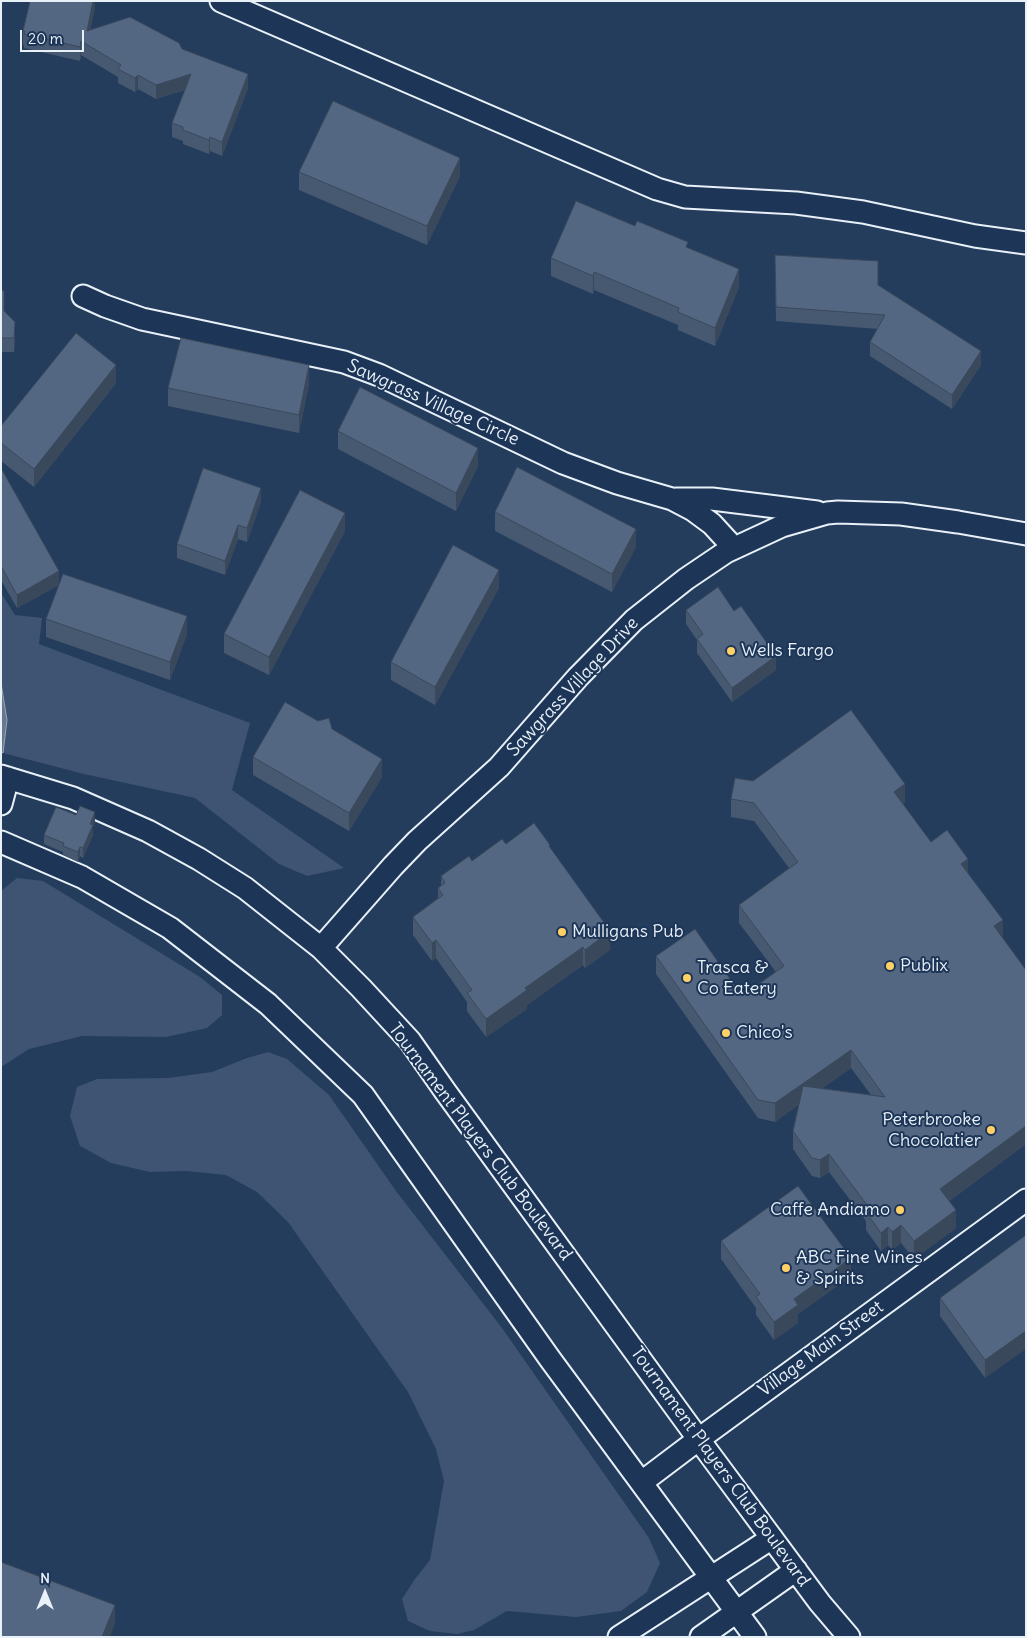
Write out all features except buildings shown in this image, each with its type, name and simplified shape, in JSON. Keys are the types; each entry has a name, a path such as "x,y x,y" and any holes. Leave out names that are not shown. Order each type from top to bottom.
{"street":[{"path":"220,1 657,189 685,197 796,203 863,212 975,236 1026,243"},
{"name":"Sawgrass Village Circle","path":"83,296 142,319 344,362 379,375 564,462 617,483 672,499 693,510 712,524 734,548"},
{"path":"672,499 712,499 827,514"},
{"name":"Sawgrass Village Drive","path":"321,948 393,866 417,841 498,767 578,677 634,620 686,579 726,552 782,526 827,514 859,512 901,514 1026,534"},
{"path":"1,804 5,777"},
{"name":"Tournament Players Club Boulevard","path":"5,777 73,798 148,831 199,859 245,888 321,948 361,988 410,1041 699,1439 820,1603 849,1637"},
{"path":"1,842 82,877 170,928 268,1004 363,1095 550,1359 738,1611 755,1637"},
{"name":"Village Main Street","path":"642,1482 1026,1200"},
{"path":"620,1637 772,1538"},
{"path":"701,1637 796,1570"}],"shaded area":[{"path":"1,593 15,615 42,618 39,644 250,723 232,790 344,868 307,876 279,864 195,798 84,774 3,753 7,720 1,683"},
{"path":"1,683 7,720 3,753 1,752"},
{"path":"17,878 43,881 200,977 222,995 222,1015 207,1028 166,1037 82,1036 29,1049 1,1067 1,891"},
{"path":"268,1052 287,1059 329,1095 396,1191 502,1328 649,1538 660,1563 647,1592 621,1611 576,1617 507,1611 474,1630 457,1634 430,1631 408,1621 402,1599 430,1560 444,1481 436,1449 408,1392 288,1222 257,1192 226,1175 186,1171 150,1172 111,1163 80,1146 70,1116 77,1087 97,1079 168,1078 212,1072"}],"place":[{"name":"Wells Fargo","path":"731,651"},
{"name":"Mulligans Pub","path":"562,932"},
{"name":"Publix","path":"890,966"},
{"name":"Trasca & Co Eatery","path":"687,978"},
{"name":"Chico's","path":"726,1033"},
{"name":"Peterbrooke Chocolatier","path":"991,1130"},
{"name":"Caffe Andiamo","path":"900,1210"},
{"name":"ABC Fine Wines & Spirits","path":"786,1268"}]}
